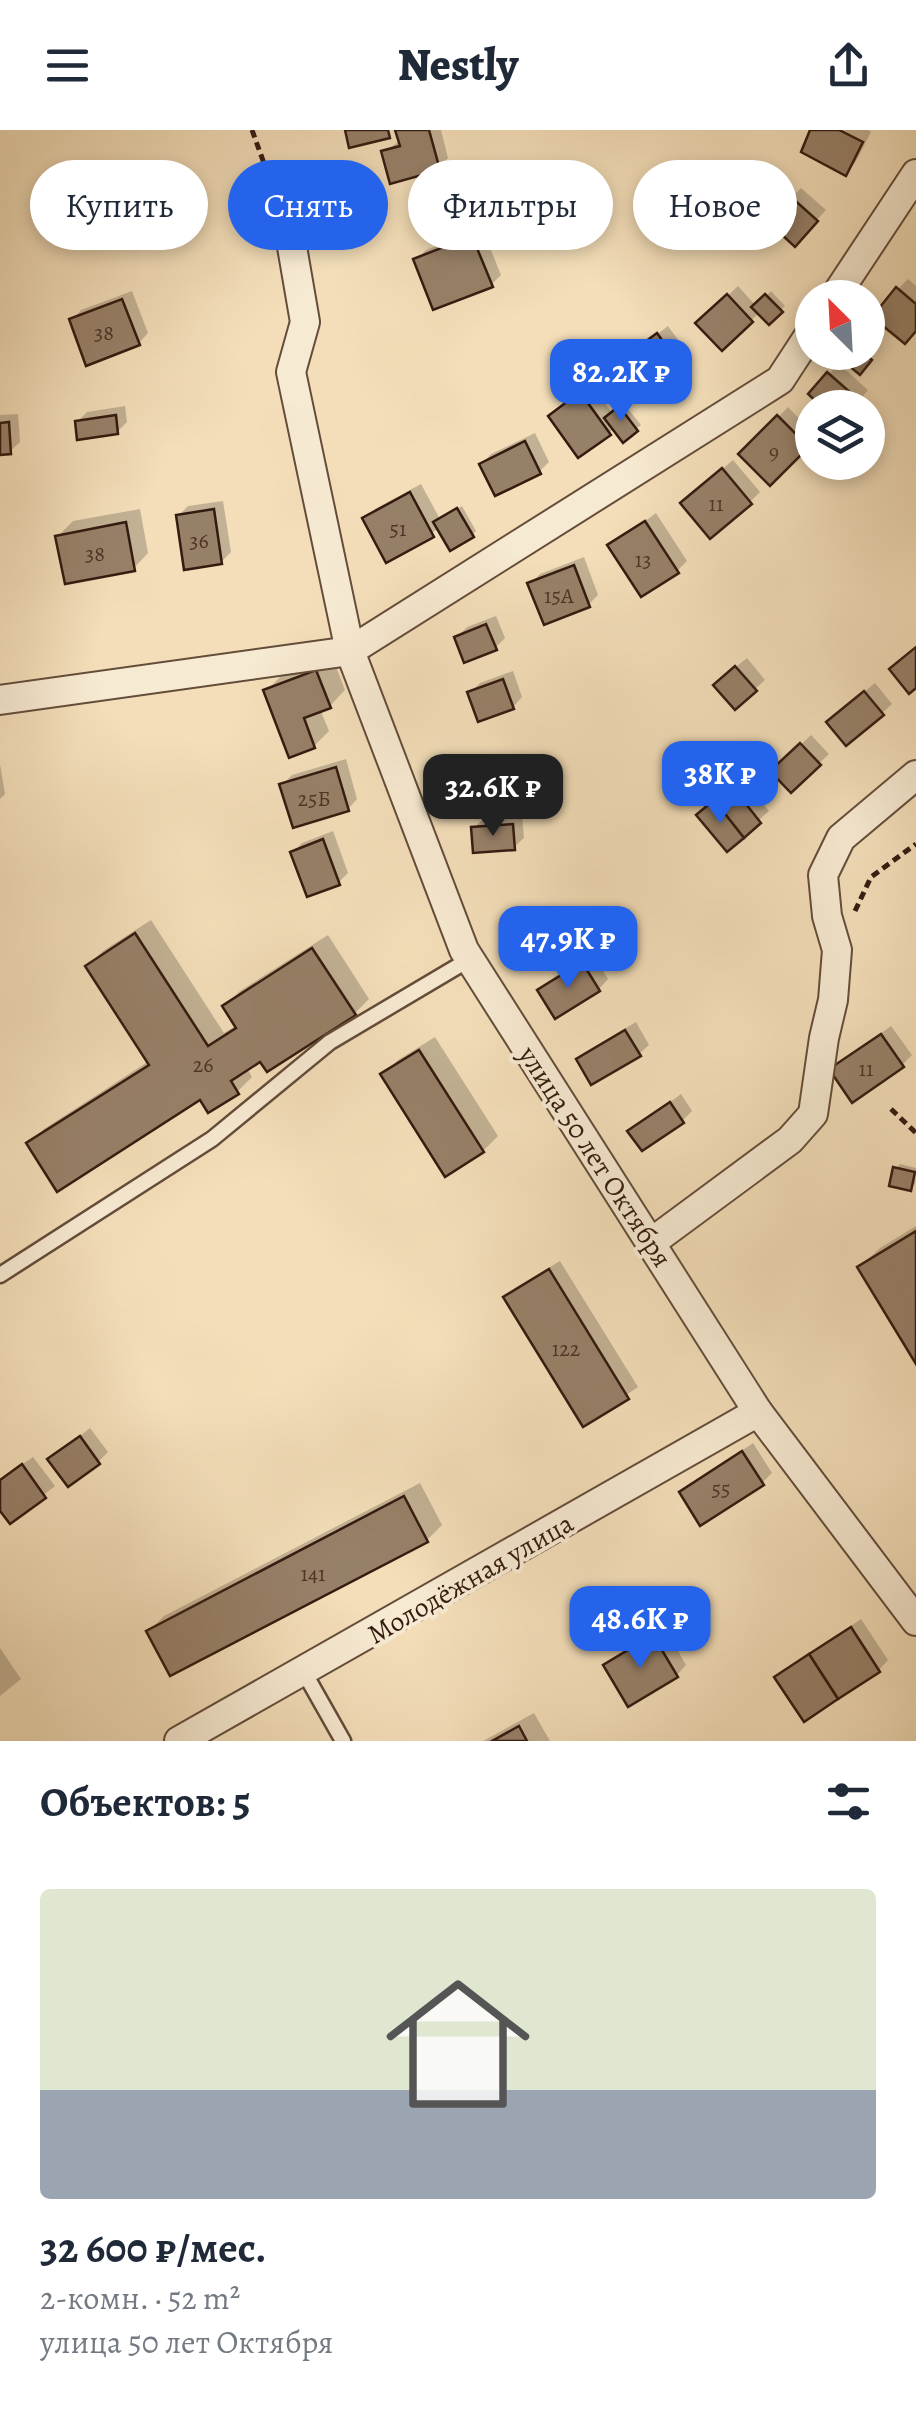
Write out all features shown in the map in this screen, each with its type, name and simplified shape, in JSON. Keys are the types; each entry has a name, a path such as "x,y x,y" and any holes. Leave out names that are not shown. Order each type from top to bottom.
{"street":[{"path":"846,280 916,174"},
{"name":"улица 50 лет Октября","path":"293,250 305,322 291,372 350,652 470,959 758,1412 916,1621"},
{"path":"0,700 350,652 780,380 795,357"},
{"path":"652,1242 790,1140 813,1114 834,1000 836,950 827,916 823,874 840,838 916,775"},
{"name":"Молодёжная улица","path":"180,1741 758,1412"}],"lane":[{"path":"0,1275 212,1139 330,1042 470,959"},
{"path":"304,1672 343,1741"}],"path":[{"path":"252,130 263,160"},
{"path":"836,950 871,876 916,844"},
{"path":"891,1108 916,1134"}],"building":[{"path":"345,130 388,130 390,138 349,148"},
{"path":"395,130 429,130 437,160 408,160 408,179 390,184 388,160 383,160 381,151 400,146"},
{"path":"810,130 839,130 863,142 846,176 801,152"},
{"path":"797,202 818,221 797,245"},
{"path":"436,250 478,250 493,287 433,310 413,259"},
{"path":"896,287 916,304 916,331 905,344 885,328 885,301"},
{"path":"727,294 753,322 722,351 695,323"},
{"path":"765,294 783,312 769,325 751,307"},
{"path":"122,299 140,345 86,366 69,319"},
{"path":"657,333 684,371 649,397 622,359"},
{"path":"827,372 847,390 811,390"},
{"path":"580,392 611,435 578,458 548,416"},
{"path":"619,406 638,431 623,443 604,418"},
{"path":"116,415 118,434 77,440 75,421"},
{"path":"777,415 795,433 795,461 770,486 738,454"},
{"path":"9,422 11,454 0,455 0,423"},
{"path":"525,441 541,474 495,496 479,464"},
{"path":"722,468 752,504 710,539 680,503"},
{"path":"410,492 434,537 386,563 362,518"},
{"path":"457,508 474,537 450,551 433,522"},
{"path":"214,509 222,564 184,570 176,515"},
{"path":"645,521 679,573 641,597 607,545"},
{"path":"126,522 135,571 65,584 55,536"},
{"path":"574,565 590,607 544,625 527,583"},
{"path":"486,624 497,650 464,663 454,637"},
{"path":"916,647 916,688 909,694 889,669"},
{"path":"735,666 757,691 735,710 713,685"},
{"path":"316,670 331,708 304,718 315,748 289,758 263,690"},
{"path":"503,679 514,709 478,722 467,692"},
{"path":"864,691 884,715 846,746 826,722"},
{"path":"800,743 821,765 791,793 770,771"},
{"path":"507,764 511,792 469,798 465,770"},
{"path":"336,767 349,811 293,828 279,784"},
{"path":"731,785 761,823 744,838 714,800"},
{"path":"714,800 744,838 727,852 696,815"},
{"path":"513,824 515,850 473,853 471,827"},
{"path":"323,839 340,885 307,897 290,852"},
{"path":"535,914 548,935 516,954 503,932"},
{"path":"135,933 208,1046 236,1028 222,1006 312,948 356,1015 267,1072 260,1062 231,1081 239,1094 208,1113 200,1100 57,1192 26,1143 149,1065 85,966"},
{"path":"582,962 600,991 555,1019 537,990"},
{"path":"625,1030 641,1056 591,1085 576,1059"},
{"path":"881,1034 904,1067 852,1103 829,1069"},
{"path":"419,1050 484,1152 445,1177 380,1074"},
{"path":"670,1102 684,1123 642,1151 627,1131"},
{"path":"893,1167 915,1172 911,1191 889,1186"},
{"path":"916,1231 916,1364 857,1267"},
{"path":"549,1269 629,1399 583,1427 503,1297"},
{"path":"80,1436 100,1464 68,1487 47,1459"},
{"path":"742,1451 764,1485 700,1526 679,1492"},
{"path":"22,1464 46,1498 10,1524 0,1511 0,1480"},
{"path":"404,1496 428,1542 170,1676 146,1631"},
{"path":"851,1627 880,1672 838,1699 809,1654"},
{"path":"653,1635 678,1677 628,1707 603,1665"},
{"path":"809,1654 838,1699 804,1722 774,1677"},
{"path":"519,1726 527,1741 492,1741"}]}
